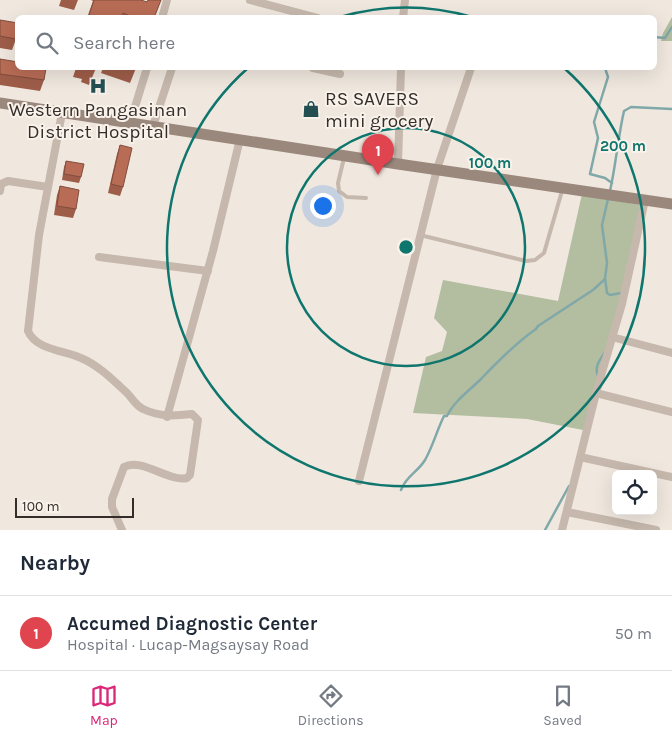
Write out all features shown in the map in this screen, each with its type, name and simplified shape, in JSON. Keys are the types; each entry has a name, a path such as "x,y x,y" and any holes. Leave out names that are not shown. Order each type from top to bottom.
{"street":[{"path":"163,15 167,0"},
{"path":"250,0 307,15"},
{"path":"403,15 405,0"},
{"path":"130,123 145,70"},
{"path":"153,126 171,70"},
{"path":"322,70 340,74"},
{"path":"398,164 401,70"},
{"path":"359,481 436,169 470,70"},
{"path":"0,103 672,204"},
{"path":"62,113 39,235 28,331 30,336 38,343 82,358 100,369 128,394 140,408 167,417 192,414 198,420 190,475 184,479 134,464 124,467 112,499 112,507 122,530"},
{"path":"167,417 208,271 240,139"},
{"path":"0,191 1,184 8,181 48,187"},
{"path":"562,530 596,393 622,304 645,200"},
{"path":"99,257 208,271"},
{"path":"612,336 672,353"},
{"path":"596,393 672,412"},
{"path":"580,457 672,477"},
{"path":"567,512 656,530"}],"lane":[{"path":"344,156 338,182 339,191 347,197 366,198"},
{"path":"420,235 526,261 535,260 544,253 563,188"}],"green space":[{"path":"672,17 672,41 661,41 663,33"},
{"path":"582,194 645,206 588,431 527,419 413,413 426,357 442,351 447,332 434,318 443,280 558,301"}],"building":[{"path":"94,0 141,0 147,2 148,0 161,0 155,15 128,15 123,13 122,15 89,15"},
{"path":"0,20 15,22 15,39 0,36"},
{"path":"0,59 15,62 15,70 46,70 44,80 0,74"},
{"path":"120,145 132,148 123,187 111,184"},
{"path":"66,161 84,164 81,177 64,174"},
{"path":"60,186 79,190 76,209 57,206"}],"waterway":[{"path":"657,37 665,38 672,27"},
{"path":"606,70 608,77 594,122 598,138 590,174 605,178 612,183"},
{"path":"610,191 624,111 631,107 672,109"},
{"path":"608,199 602,225 607,263 605,278 607,293 610,295 621,294"},
{"path":"401,490 406,481 425,460 444,416 447,416 458,401 521,340 538,326 593,290 605,279"},
{"path":"598,376 597,366 605,352"},
{"path":"545,530 569,486"}],"place":[{"name":"Western Pangasinan District Hospital","path":"98,86"},
{"name":"RS SAVERS mini grocery","path":"311,109"},
{"name":"Accumed Diagnostic Center","path":"378,175"}]}
